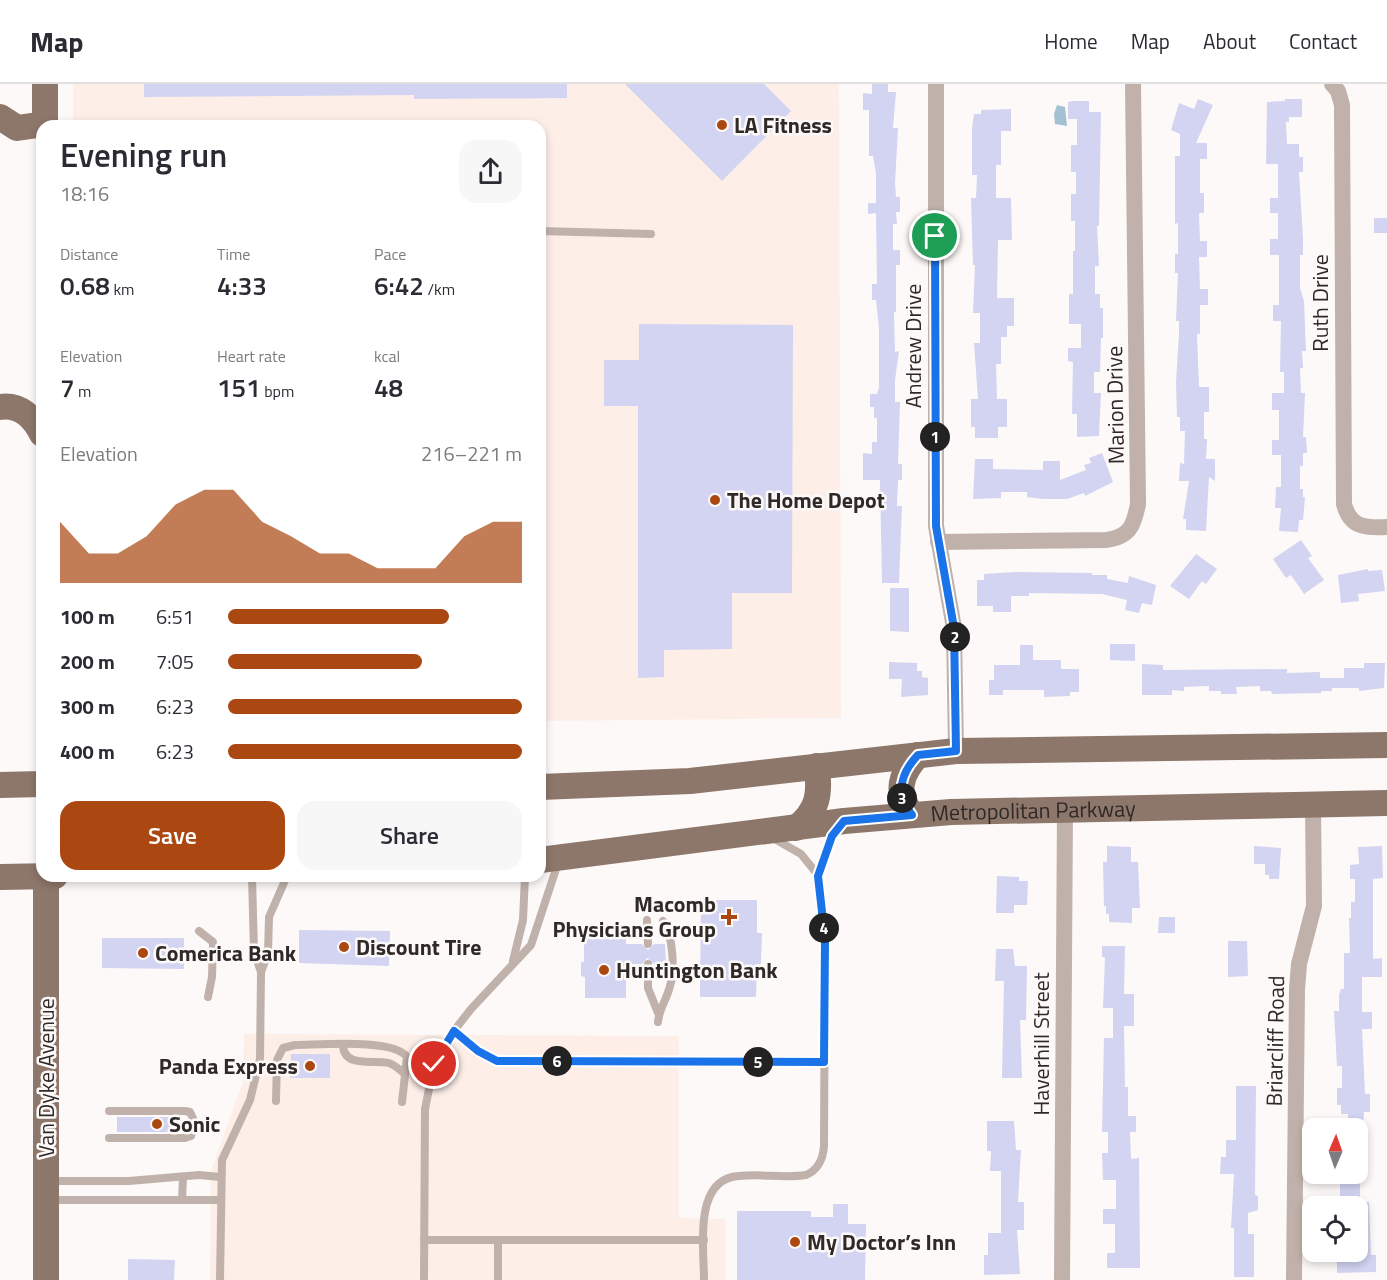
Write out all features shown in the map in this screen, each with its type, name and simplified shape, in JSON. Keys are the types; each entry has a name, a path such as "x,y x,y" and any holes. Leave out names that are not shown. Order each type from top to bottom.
{"main road":[{"path":"45,84 45,120"},
{"path":"0,117 16,128 36,126"},
{"path":"0,407 21,411 30,417 36,426"},
{"path":"551,787 690,781 956,751 1387,745"},
{"path":"912,815 904,804 901,787 908,766 918,755"},
{"path":"796,828 808,818 819,800 817,765"},
{"path":"0,785 36,784"},
{"name":"Metropolitan Parkway","path":"550,858 844,821 912,815 1065,808 1387,803"},
{"path":"0,876 36,876"},
{"name":"Van Dyke Avenue","path":"46,882 46,1280"}],"street":[{"name":"Andrew Drive","path":"936,84 935,464 938,542 954,628 956,751"},
{"name":"Marion Drive","path":"938,542 1106,540 1124,535 1131,530 1135,522 1138,504 1133,84"},
{"name":"Ruth Drive","path":"1333,84 1342,105 1343,491 1346,513 1351,521 1358,526 1387,527"},
{"name":"Briarcliff Road","path":"1294,1280 1297,989 1299,964 1314,906 1313,804"},
{"name":"Haverhill Street","path":"1062,1280 1065,808"}],"lane":[{"path":"546,231 651,234"},
{"path":"704,1280 706,1201 724,1181 732,1177 806,1175 818,1166 824,1146 825,939 818,876 832,836 844,821"},
{"path":"757,832 781,841 801,854 818,876"},
{"path":"424,1280 426,1102 434,1064 454,1031 513,961 531,945 551,877 550,858"},
{"path":"252,882 254,952 261,972"},
{"path":"220,1280 220,1177 225,1150 250,1100 258,1071 261,972 268,953 269,917 284,882"},
{"path":"513,961 523,920 525,882"},
{"path":"647,920 648,944"},
{"path":"648,964 648,987 658,1018 671,985 671,939 663,921"},
{"path":"199,931 213,942 212,977 208,997"},
{"path":"454,1031 478,1051 497,1061 824,1062"},
{"path":"343,1046 346,1054 353,1060 390,1063 405,1074"},
{"path":"276,1101 277,1060 283,1048 343,1046 397,1049 407,1057 402,1102"},
{"path":"109,1111 185,1110 194,1117 195,1123 191,1136 185,1138 109,1138"},
{"path":"182,1200 183,1177"},
{"path":"46,1190 129,1181 220,1177"},
{"path":"46,1190 182,1200 220,1200"},
{"path":"424,1240 704,1240"},
{"path":"498,1240 498,1280"}],"shaded area":[{"path":"73,84 839,84 841,718 546,721 546,120 73,120"},
{"path":"244,1034 679,1036 679,1218 725,1219 725,1280 210,1280 211,1171 243,1081"}],"water":[{"path":"1057,105 1065,107 1067,126 1055,124 1054,114"}],"building":[{"path":"144,84 567,84 567,98 414,99 414,95 144,97"},
{"name":"LA Fitness","path":"625,84 764,84 791,111 722,181"},
{"path":"872,84 888,84 888,92 896,92 893,128 898,128 895,183 896,197 900,197 900,212 896,212 897,224 893,224 893,250 900,250 900,265 896,265 896,312 894,312 895,352 899,351 895,380 895,402 900,402 898,464 902,464 902,480 898,480 897,506 902,506 899,583 882,583 880,480 863,480 863,453 872,454 872,442 877,442 877,418 874,418 874,407 870,407 870,394 877,394 879,388 879,328 876,300 872,300 872,284 877,284 876,213 868,214 868,203 876,203 876,174 873,156 869,156 869,110 863,110 863,93 872,94"},
{"path":"1198,99 1213,105 1196,143 1207,143 1207,159 1200,159 1200,193 1204,193 1204,213 1199,213 1200,241 1207,241 1207,257 1199,257 1200,289 1208,289 1208,305 1200,305 1200,334 1197,334 1199,387 1209,387 1209,412 1204,412 1204,439 1207,439 1206,459 1215,459 1215,481 1209,477 1206,531 1186,530 1186,519 1183,519 1189,481 1179,481 1180,463 1184,464 1185,431 1180,431 1180,417 1177,417 1176,382 1179,321 1176,321 1178,273 1175,273 1175,254 1178,254 1178,223 1175,224 1175,156 1180,156 1180,134 1171,130 1179,103 1194,109"},
{"path":"1285,99 1302,99 1302,117 1289,117 1289,122 1286,122 1287,144 1299,144 1299,157 1303,157 1303,172 1299,172 1303,239 1303,255 1300,255 1300,288 1304,301 1306,351 1302,351 1303,368 1300,368 1301,393 1305,393 1303,437 1306,437 1307,453 1303,453 1303,466 1300,466 1300,489 1303,489 1303,497 1305,497 1303,520 1299,520 1298,532 1279,531 1281,508 1275,508 1276,487 1281,487 1281,455 1272,455 1272,440 1279,440 1279,410 1272,410 1272,393 1284,393 1284,372 1280,372 1281,321 1273,321 1273,305 1279,305 1279,255 1270,255 1270,239 1278,239 1278,213 1270,213 1270,198 1278,198 1278,164 1266,164 1267,102 1285,101"},
{"path":"1089,101 1089,112 1101,112 1099,226 1097,226 1099,266 1095,266 1095,294 1100,294 1100,308 1103,308 1103,338 1101,338 1100,372 1094,372 1094,393 1101,393 1099,436 1077,437 1077,414 1072,414 1073,362 1068,361 1068,348 1081,348 1081,324 1069,324 1069,294 1073,294 1073,251 1075,251 1075,221 1071,221 1071,194 1076,194 1076,172 1071,172 1071,145 1077,145 1077,119 1068,119 1068,102"},
{"path":"1011,109 1011,131 1001,131 1001,165 996,165 996,198 1011,198 1012,240 998,240 997,298 1014,298 1014,326 1007,326 1007,337 1001,337 1001,364 996,364 997,399 1007,399 1007,427 998,427 998,438 975,438 975,427 971,427 971,399 978,399 974,343 980,343 980,313 973,313 975,265 973,265 971,198 976,198 977,175 972,175 972,128 974,114 981,114 981,110"},
{"path":"1374,218 1387,218 1387,233 1374,233"},
{"name":"The Home Depot","path":"639,324 793,325 792,593 732,593 732,649 664,650 664,677 638,678 638,406 604,406 604,360 639,360"},
{"path":"1102,453 1113,482 1085,496 1084,493 1067,499 1043,499 1027,497 1027,492 1001,492 1001,498 973,499 975,459 993,459 993,469 1043,470 1043,461 1060,461 1060,480 1086,470 1084,465 1091,463 1089,458"},
{"path":"1301,540 1312,556 1308,558 1324,580 1304,594 1291,575 1286,578 1273,559"},
{"path":"1196,554 1217,569 1206,584 1202,581 1189,599 1170,586"},
{"path":"1368,569 1368,571 1382,570 1385,591 1358,594 1359,601 1341,603 1338,575"},
{"path":"1092,573 1092,575 1107,575 1107,579 1128,583 1129,576 1156,585 1152,605 1142,603 1139,613 1125,610 1127,600 1102,594 1029,593 1029,596 1011,596 1011,612 993,612 993,606 977,606 977,580 984,580 984,574"},
{"path":"890,588 909,588 909,632 890,631"},
{"path":"1110,644 1135,644 1135,661 1110,660"},
{"path":"1020,645 1033,645 1033,660 1061,660 1061,669 1079,669 1079,692 1070,692 1070,696 1044,697 1044,690 1003,690 1003,695 989,695 989,680 994,680 994,665 1020,665"},
{"path":"889,662 917,663 917,671 922,671 922,677 928,678 928,695 901,697 902,679 889,679"},
{"path":"1364,663 1385,663 1384,688 1359,691 1359,688 1332,688 1332,691 1321,691 1321,693 1272,694 1271,691 1260,691 1260,686 1236,687 1237,694 1221,694 1221,691 1209,691 1209,686 1184,687 1184,691 1172,690 1172,695 1142,695 1142,664 1163,665 1163,670 1287,669 1287,673 1320,672 1320,678 1344,678 1344,668 1364,668"},
{"path":"1107,846 1131,847 1131,862 1138,862 1140,908 1132,908 1132,923 1109,922 1109,914 1106,914 1103,862 1107,862"},
{"path":"1254,846 1281,848 1279,879 1269,879 1269,875 1265,875 1265,864 1254,864"},
{"path":"1382,846 1383,878 1373,879 1373,959 1382,958 1382,977 1362,977 1362,1012 1372,1012 1372,1029 1362,1029 1365,1094 1370,1094 1370,1112 1364,1112 1364,1118 1348,1118 1348,1114 1341,1114 1341,1105 1337,1105 1337,1088 1342,1088 1342,1066 1337,1066 1334,1011 1339,1011 1339,995 1341,989 1344,989 1344,953 1350,953 1349,918 1351,918 1351,902 1355,902 1355,879 1350,879 1350,865 1359,864 1358,847"},
{"path":"997,876 1019,877 1019,881 1028,881 1027,905 1014,905 1014,913 996,913"},
{"name":"Macomb Physicians Group","path":"701,900 757,900 757,933 762,933 761,964 757,964 756,997 700,997"},
{"path":"1159,917 1175,917 1175,933 1158,933"},
{"name":"Discount Tire","path":"299,930 390,931 389,966 299,963"},
{"name":"Comerica Bank","path":"102,938 184,938 184,969 102,968"},
{"name":"Huntington Bank","path":"584,939 626,939 626,944 642,944 648,950 654,944 665,944 666,964 654,964 647,958 642,964 626,964 626,998 585,998 585,977 581,976 581,962 584,962"},
{"path":"1228,941 1247,941 1248,976 1228,977"},
{"path":"1102,946 1125,946 1124,994 1134,994 1134,1026 1124,1026 1125,1087 1128,1087 1128,1116 1136,1116 1136,1132 1130,1132 1131,1159 1139,1158 1140,1268 1107,1268 1107,1253 1115,1253 1115,1224 1103,1224 1103,1209 1116,1209 1116,1180 1103,1180 1102,1153 1108,1153 1108,1132 1102,1132 1104,1038 1113,1038 1113,1008 1103,1008 1105,957 1102,957"},
{"path":"996,949 1013,949 1015,966 1027,966 1026,1020 1020,1020 1022,1078 1002,1078 1004,981 995,981"},
{"name":"Panda Express","path":"291,1054 330,1054 330,1078 290,1078"},
{"path":"1236,1086 1256,1086 1255,1195 1258,1196 1258,1210 1248,1213 1248,1234 1254,1234 1254,1277 1234,1277 1234,1228 1231,1228 1234,1174 1220,1174 1221,1157 1226,1157 1226,1140 1236,1140"},
{"name":"Sonic","path":"117,1117 179,1117 179,1132 117,1132"},
{"path":"987,1121 1014,1121 1016,1150 1021,1150 1018,1202 1024,1202 1024,1230 1017,1230 1020,1274 984,1275 984,1255 988,1255 988,1233 1001,1233 1001,1171 990,1171 991,1151 987,1151"},
{"path":"1340,1184 1360,1184 1360,1196 1340,1196"},
{"path":"1369,1202 1371,1255 1376,1255 1376,1272 1337,1273 1337,1262 1368,1262"},
{"name":"My Doctor’s Inn","path":"833,1204 848,1204 848,1224 866,1224 865,1280 737,1280 737,1211 811,1211 811,1217 833,1217"},
{"path":"128,1259 175,1260 174,1280 128,1280"}],"place":[{"name":"LA Fitness","path":"722,125"},
{"name":"The Home Depot","path":"715,500"},
{"name":"Macomb Physicians Group","path":"729,917"},
{"name":"Discount Tire","path":"344,947"},
{"name":"Comerica Bank","path":"143,953"},
{"name":"Huntington Bank","path":"604,970"},
{"name":"Panda Express","path":"310,1066"},
{"name":"Sonic","path":"157,1124"},
{"name":"My Doctor’s Inn","path":"795,1242"}],"route":[{"path":"434,1064 441,1048 454,1031 478,1051 497,1061 824,1062 825,939 818,876 832,836 844,821 912,815 904,804 901,787 908,766 918,755 956,751 954,628 936,526 935,236"}]}
